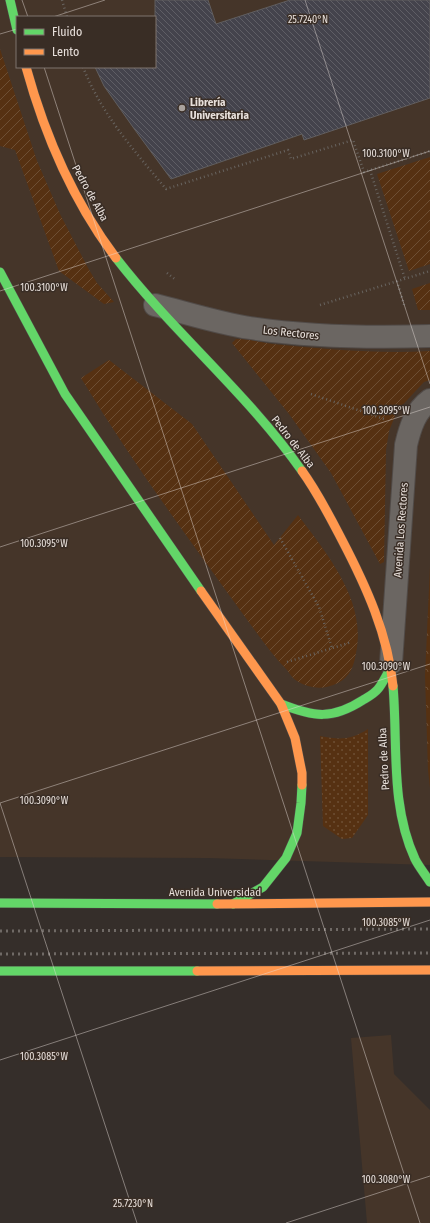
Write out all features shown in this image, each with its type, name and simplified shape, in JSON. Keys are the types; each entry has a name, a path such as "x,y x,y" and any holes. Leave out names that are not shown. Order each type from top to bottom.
{"main road":[{"path":"10,0 16,26"},
{"name":"Pedro de Alba","path":"26,68 37,104 52,145 91,222 106,245 155,305 256,414 295,461 312,486 368,589 376,611 391,668 396,778 402,819 416,863 430,882"},
{"path":"0,272 65,394 281,704 295,738 302,773 301,803 297,833 286,858 263,887 233,904"},
{"path":"281,704 304,713 335,714 348,710 377,690 391,668"},
{"name":"Avenida Universidad","path":"0,903 233,904 430,902"},
{"path":"0,971 430,970"}],"street":[{"name":"Los Rectores","path":"155,305 249,328 327,337 430,336"},
{"name":"Avenida Los Rectores","path":"391,668 406,445 410,427 417,414 430,400"}],"path":[{"path":"62,0 67,16"},
{"path":"84,68 91,87 105,111 122,135 166,189 288,150 291,159 353,140 364,172 430,151"},
{"path":"370,170 405,279"},
{"path":"163,270 178,281"},
{"path":"316,306 430,271"},
{"path":"397,281 407,313"},
{"path":"311,394 390,421"},
{"path":"280,538 319,607 332,648"},
{"path":"280,664 352,642"}],"shaded area":[{"path":"0,0 430,0 430,865 208,858 0,857"},
{"path":"391,1035 394,1074 430,1110 430,1223 367,1223 351,1038"}],"green space":[{"path":"0,49 37,161 60,214 97,283 114,302 104,304 59,271 15,150 0,146"},
{"path":"430,157 430,264 409,271 377,174"},
{"path":"430,283 430,310 418,310 412,289"},
{"path":"236,339 312,348 390,352 430,351 430,380 424,382 397,411 389,431 386,450 384,562 380,564 331,473 289,414 232,343"},
{"path":"109,360 192,424 274,545 298,515 321,546 342,579 356,615 358,634 355,658 351,671 342,681 322,688 302,684 293,678 257,633 158,496 81,378"},
{"path":"430,566 430,788 425,676"},
{"path":"368,729 368,815 352,838 342,839 323,826 320,736 345,738 362,733"}],"building":[{"path":"155,0 208,0 216,24 290,0 430,0 430,98 304,140 302,134 171,179 104,86 95,68 156,68"}],"railway":[{"path":"0,931 430,929"},
{"path":"0,954 430,953"}],"traffic: fast":[{"path":"10,0 16,26"},
{"path":"116,258 138,286 258,416 302,471"},
{"path":"0,272 65,394 201,591"},
{"path":"281,704 313,714 342,711 369,697 375,692 380,687 391,668"},
{"path":"393,686 398,796 407,838 418,865 430,882"},
{"path":"233,904 263,887 286,858 297,833 302,785"},
{"path":"0,903 217,904"},
{"path":"0,971 197,971"}],"traffic: slow":[{"path":"26,68 51,143 62,167 86,214 116,258"},
{"path":"302,471 328,514 351,557 375,611 386,648 393,686"},
{"path":"201,591 281,704 295,738 302,773 302,785"},
{"path":"217,904 430,902"},
{"path":"197,971 430,970"}],"place":[{"name":"Librería Universitaria","path":"182,108"}]}
